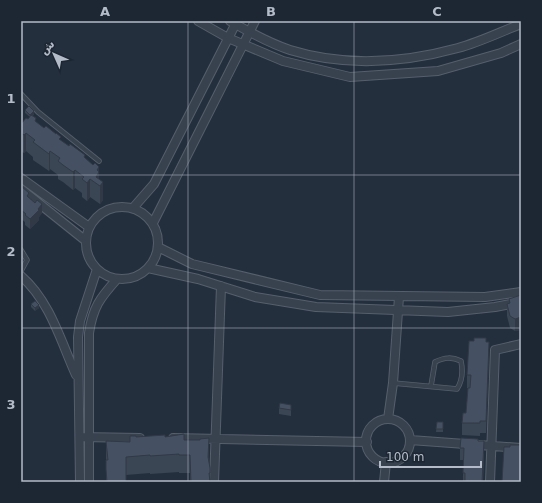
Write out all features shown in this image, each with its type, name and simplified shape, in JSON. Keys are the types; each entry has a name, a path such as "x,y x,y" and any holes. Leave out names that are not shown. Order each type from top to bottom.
{"street":[{"path":"198,21 228,38 283,60 350,77 438,71 501,53 521,44"},
{"path":"153,223 256,21"},
{"path":"133,208 154,184 228,38 234,22 250,32 290,49 334,60 381,62 427,56 460,47 521,24"},
{"path":"21,178 89,227"},
{"path":"21,189 86,241"},
{"path":"120,206 133,208 144,214 153,223 158,234 158,247 155,258 148,268 139,275 128,279 117,279 106,276 97,269 88,256 86,241 89,227 97,216 108,209 120,206"},
{"path":"158,247 192,264 320,295 485,297 521,292"},
{"path":"148,268 198,279 255,296 316,307 448,312 495,308 521,302"},
{"path":"89,482 78,380 77,352 80,321 97,269"},
{"path":"22,279 30,284 49,313 78,380"},
{"path":"80,482 90,326 94,310 100,298 117,279"},
{"path":"214,482 217,438 221,286"},
{"path":"388,419 393,383 399,297"},
{"path":"490,482 495,350 521,344"},
{"path":"388,419 396,420 402,424 407,430 410,440 408,450 404,456 398,460 386,462 378,460 372,455 368,449 367,435 370,428 375,423 388,419"},
{"path":"84,437 149,438"},
{"path":"164,438 367,442"},
{"path":"410,440 521,448"},
{"path":"384,482 386,462"}],"lane":[{"path":"21,94 38,112 99,161"},
{"path":"21,250 27,260 21,271"},
{"path":"393,383 457,389 461,383 463,367 461,361 447,357 435,362 431,386"}],"building":[{"path":"29,106 34,111 30,115 25,110"},
{"path":"31,115 36,118 35,121 44,128 46,126 56,133 61,137 59,139 69,146 70,144 85,155 84,157 93,165 95,163 99,167 97,170 99,172 96,177 103,182 100,186 90,179 87,183 82,179 84,177 75,170 73,172 58,161 60,158 50,151 49,154 33,142 35,140 26,133 24,135 21,133 21,124"},
{"path":"21,186 29,193 27,196 35,203 37,200 42,204 38,209 39,210 30,219 21,210"},
{"path":"521,295 521,317 515,319 510,316 507,304 510,303 509,299"},
{"path":"35,301 39,305 35,308 31,304"},
{"path":"474,338 486,338 486,342 489,342 486,421 480,421 480,423 462,423 463,413 466,413 468,388 470,388 471,375 467,375 469,341 474,341"},
{"path":"280,403 291,405 291,410 279,408"},
{"path":"437,422 443,422 443,429 436,429"},
{"path":"184,434 184,440 200,440 209,438 208,457 210,482 191,482 190,455 179,454 126,457 126,482 107,482 106,460 108,460 106,441 130,442 130,436 165,435 165,437"},
{"path":"461,438 478,439 478,441 484,441 482,482 465,482 465,473 463,473 464,448 460,448"},
{"path":"510,445 521,445 520,482 502,482 504,447 510,447"}]}
